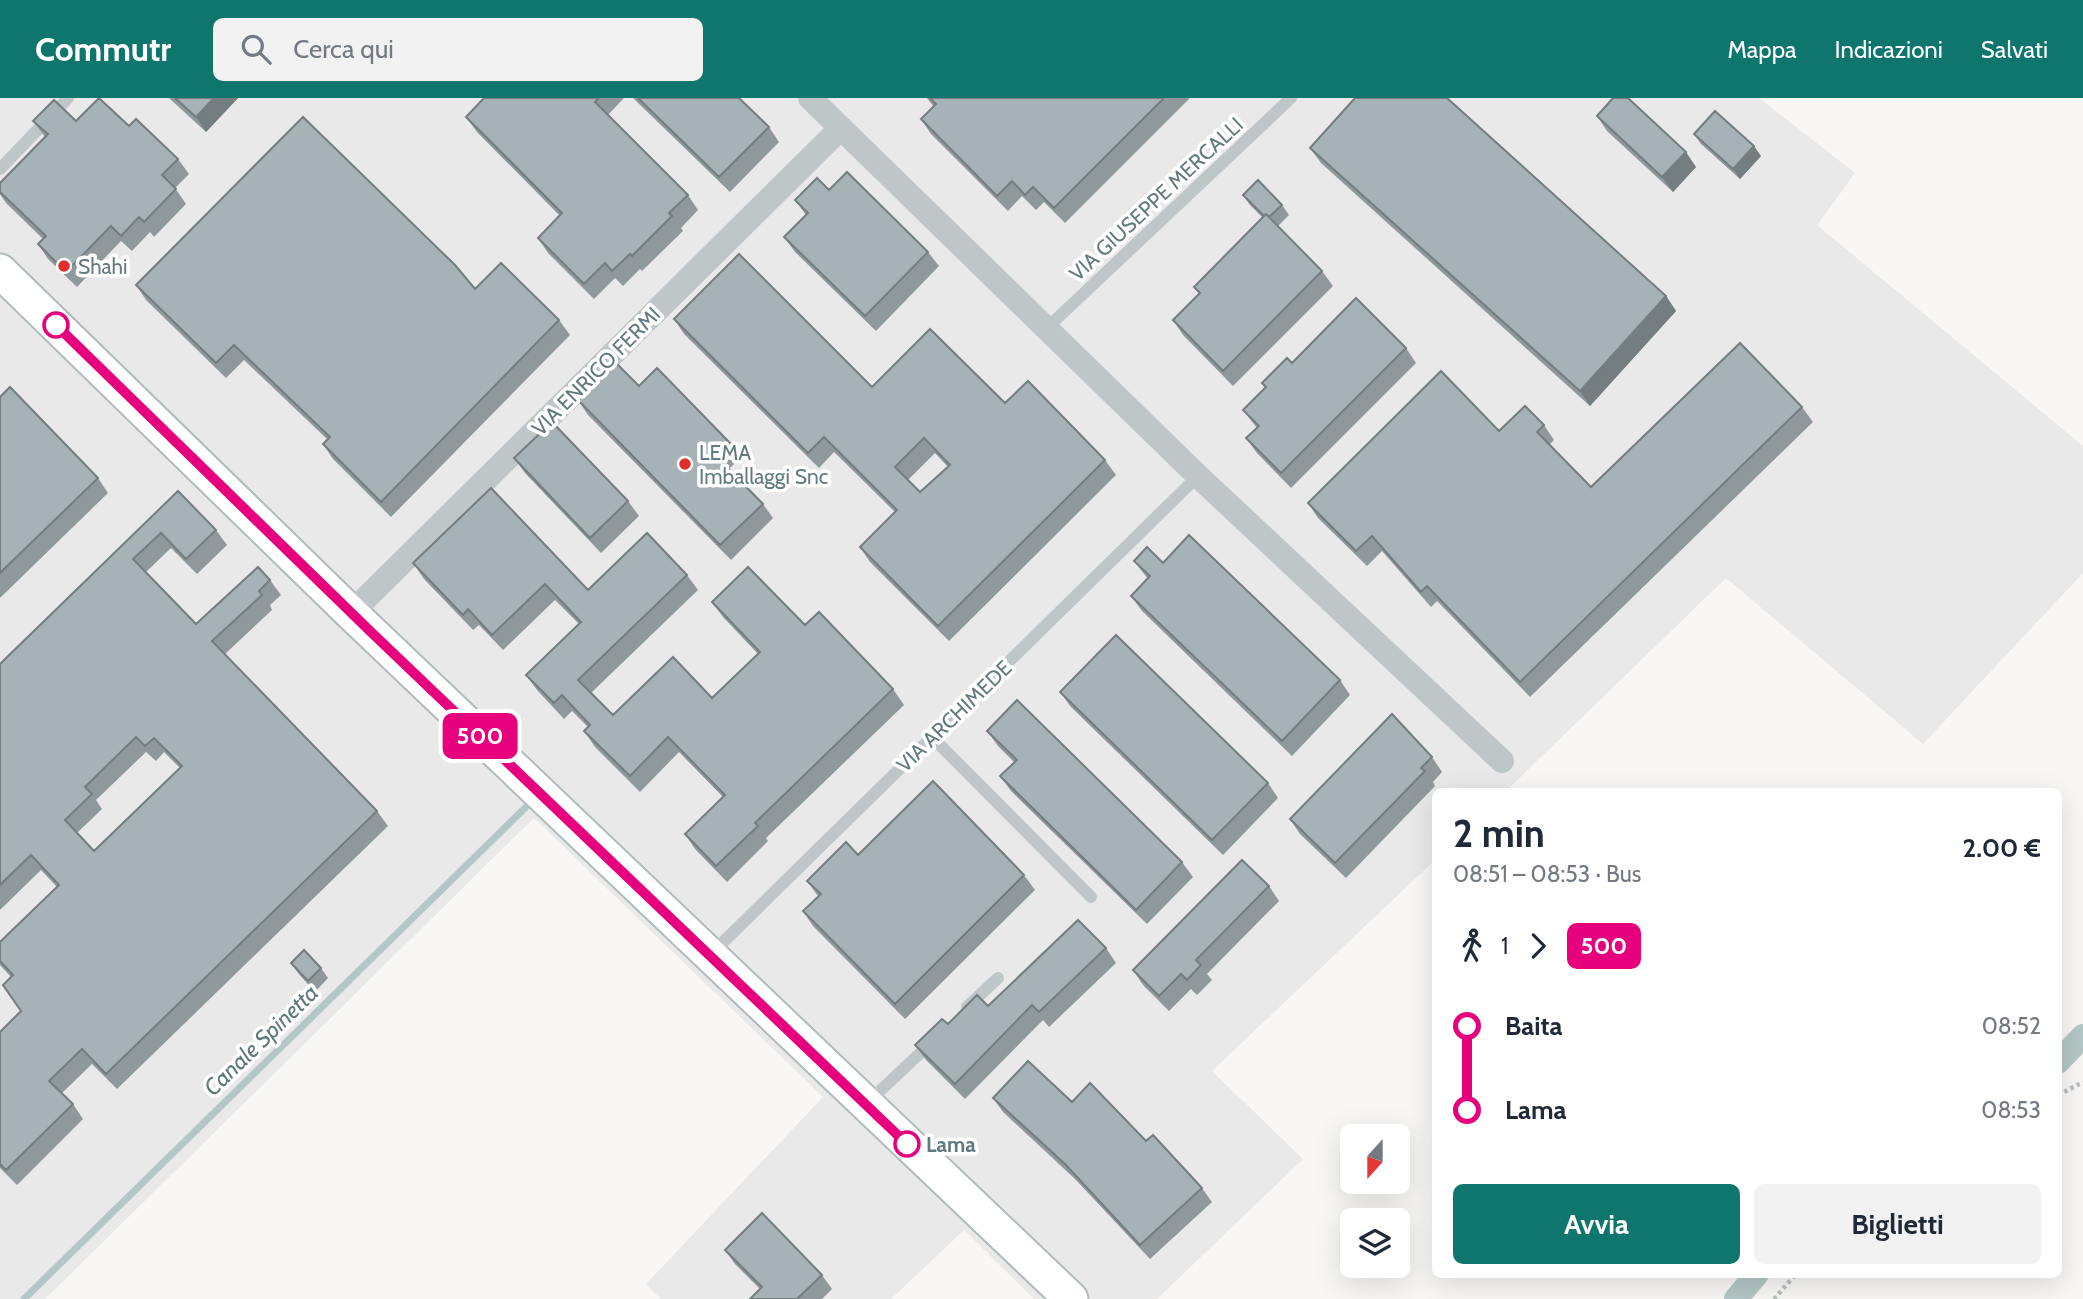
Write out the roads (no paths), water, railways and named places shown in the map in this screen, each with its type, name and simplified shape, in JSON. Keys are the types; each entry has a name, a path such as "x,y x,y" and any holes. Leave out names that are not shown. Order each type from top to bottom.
{"main road":[{"path":"0,271 351,613 1070,1299"}],"street":[{"path":"810,98 1198,476 1502,761"},
{"name":"VIA ENRICO FERMI","path":"351,613 841,128"}],"lane":[{"path":"0,169 68,98"},
{"name":"VIA GIUSEPPE MERCALLI","path":"1048,327 1292,98"},
{"name":"VIA ARCHIMEDE","path":"710,955 1198,476"},
{"path":"932,737 1091,897"},
{"path":"959,1015 998,978"},
{"path":"866,1104 940,1034"}],"waterway":[{"name":"Canale Spinetta","path":"24,1299 525,808"},
{"path":"2062,1058 2083,1036"},
{"path":"1736,1299 1754,1278"}],"place":[{"name":"Shahi","path":"64,266"},
{"name":"LEMA Imballaggi Snc","path":"685,464"},
{"name":"Lama","path":"907,1144"}]}
